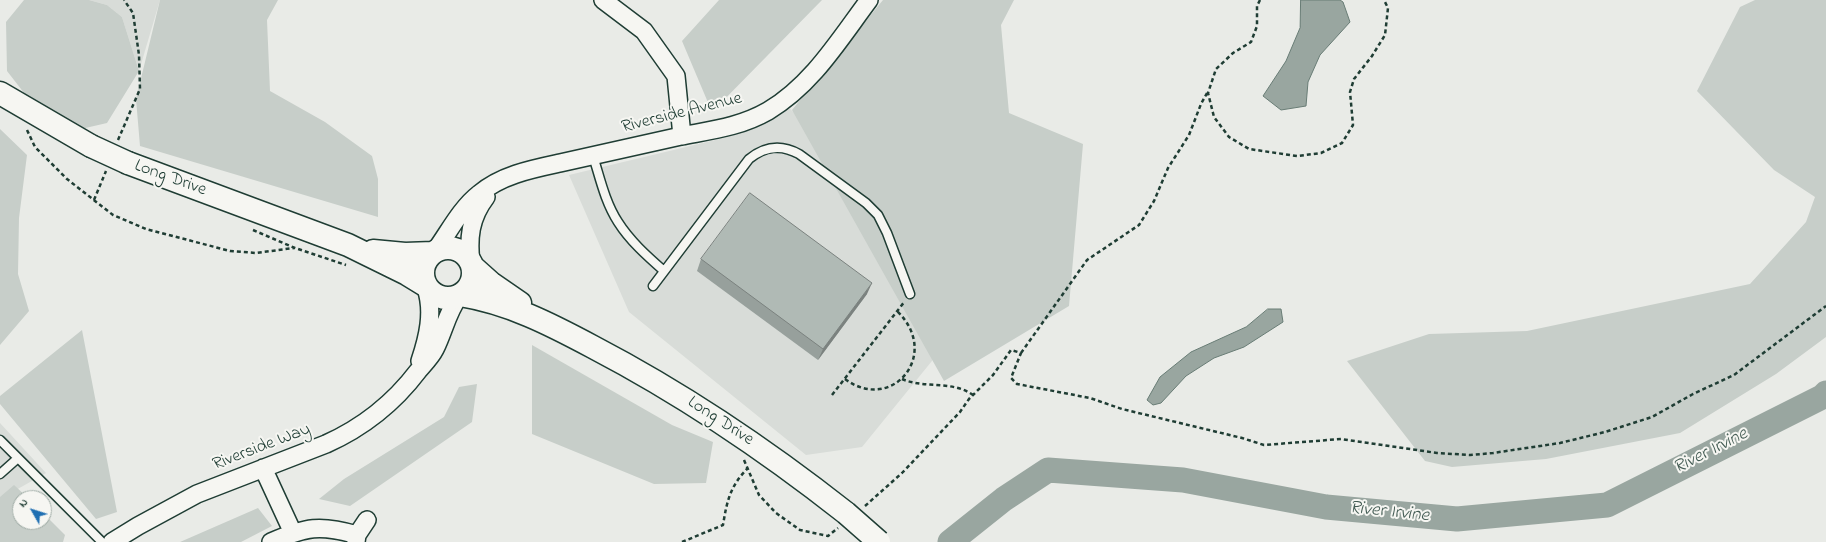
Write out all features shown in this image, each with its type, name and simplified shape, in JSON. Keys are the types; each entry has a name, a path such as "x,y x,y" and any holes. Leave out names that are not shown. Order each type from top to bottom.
{"main road":[{"name":"Long Drive","path":"0,93 92,146 118,164 348,255 408,274 426,287"},
{"path":"443,248 456,250 467,257 472,265 473,274 471,283 467,290 460,296 445,299 431,293 426,287 422,278 424,264 434,252 443,248"},
{"name":"Long Drive","path":"348,255 434,252"},
{"name":"Long Drive","path":"472,265 491,283 547,322 620,361 720,421 799,476 846,513 879,542"},
{"name":"Long Drive","path":"460,296 492,302 547,322"}],"street":[{"path":"603,0 644,31 676,76 682,136"},
{"name":"Riverside Avenue","path":"434,252 470,201 505,178 529,170 682,136 736,126 762,114 787,98 813,74 869,0"},
{"name":"Riverside Avenue","path":"472,265 469,241 473,219 478,207 505,178"},
{"name":"Riverside Way","path":"414,376 425,347 430,322 430,309 426,287"},
{"name":"Riverside Way","path":"112,542 197,494 326,444 358,428 386,408 414,376 434,350 447,316 460,296"},
{"path":"263,468 293,532"},
{"path":"271,542 293,532 323,527 337,529 356,539 367,520"}],"lane":[{"path":"653,286 749,159 757,152 766,148 785,148 799,154 872,208 887,232 910,294"},
{"path":"593,156 604,194 618,221 628,236 664,271"},
{"path":"0,440 102,542"},
{"path":"0,474 18,458"}],"path":[{"path":"118,142 140,89 139,55 133,13 124,0"},
{"path":"1260,0 1257,6 1257,26 1251,42 1233,54 1216,69 1208,93 1201,104 1189,135 1168,168 1154,201 1139,225 1087,260 1021,353 1011,378 1018,384 1090,398 1122,409 1242,438 1264,445 1341,439 1437,453 1470,455 1493,453 1560,443 1605,432 1652,417 1693,394 1734,375 1826,306"},
{"path":"1208,93 1214,117 1229,137 1249,149 1297,156 1321,153 1342,143 1353,125 1350,92 1354,79 1372,56 1385,34 1388,8 1384,0"},
{"path":"27,130 35,147 67,179 113,215 154,231 230,251 256,253 295,248 348,255"},
{"path":"94,200 118,164"},
{"path":"832,395 910,294"},
{"path":"845,379 858,387 873,389 890,386 902,379 911,366 914,358 916,343 907,321 897,311"},
{"path":"875,498 960,412 973,395 993,375 1011,350 1021,353"},
{"path":"902,379 914,383 958,387 973,395"},
{"path":"743,458 760,495 776,513 800,530 828,536"},
{"path":"682,542 723,525 727,500 737,479 748,468"}],"shaded area":[{"path":"24,0 89,0 107,5 122,17 139,71 107,123 81,129 28,98 7,71 6,22"},
{"path":"89,0 160,0 139,71 122,17 107,5"},
{"path":"160,0 278,0 267,20 270,91 325,122 372,156 378,179 378,217 140,146 136,99"},
{"path":"719,0 822,0 712,112 682,41"},
{"path":"883,0 1014,0 1001,25 1009,113 1083,144 1069,306 944,381 792,110"},
{"path":"1301,0 1340,0 1343,2 1350,22 1320,55 1308,82 1306,106 1281,110 1263,96 1286,61 1300,28"},
{"path":"1755,0 1826,0 1826,337 1776,374 1680,433 1546,459 1452,467 1425,461 1347,361 1429,334 1527,331 1750,284 1806,222 1815,197 1774,170 1697,91 1740,7"},
{"path":"789,108 885,196 962,324 862,447 806,455 629,312 569,175 732,136"},
{"path":"0,129 27,155 19,218 18,274 29,311 0,345"},
{"path":"1268,309 1281,309 1283,322 1244,347 1214,358 1186,376 1161,403 1153,405 1147,400 1160,377 1191,352 1246,327"},
{"path":"82,330 117,512 96,519 0,404 0,396"},
{"path":"532,345 672,425 713,442 706,483 654,484 532,434"},
{"path":"477,384 472,422 350,506 319,499 344,479 444,417 459,387"},
{"path":"0,423 46,473 16,490 12,490 12,492 0,499"},
{"path":"14,485 19,490 12,490 12,530 52,530 52,522 65,535 63,542 0,542 0,497"},
{"path":"258,508 272,526 241,542 180,542"}],"building":[{"path":"750,193 872,283 823,349 701,259"}],"waterway":[{"name":"River Irvine","path":"950,542 1004,499 1048,470 1183,480 1326,507 1457,519 1607,505 1822,397 1826,393"}]}
